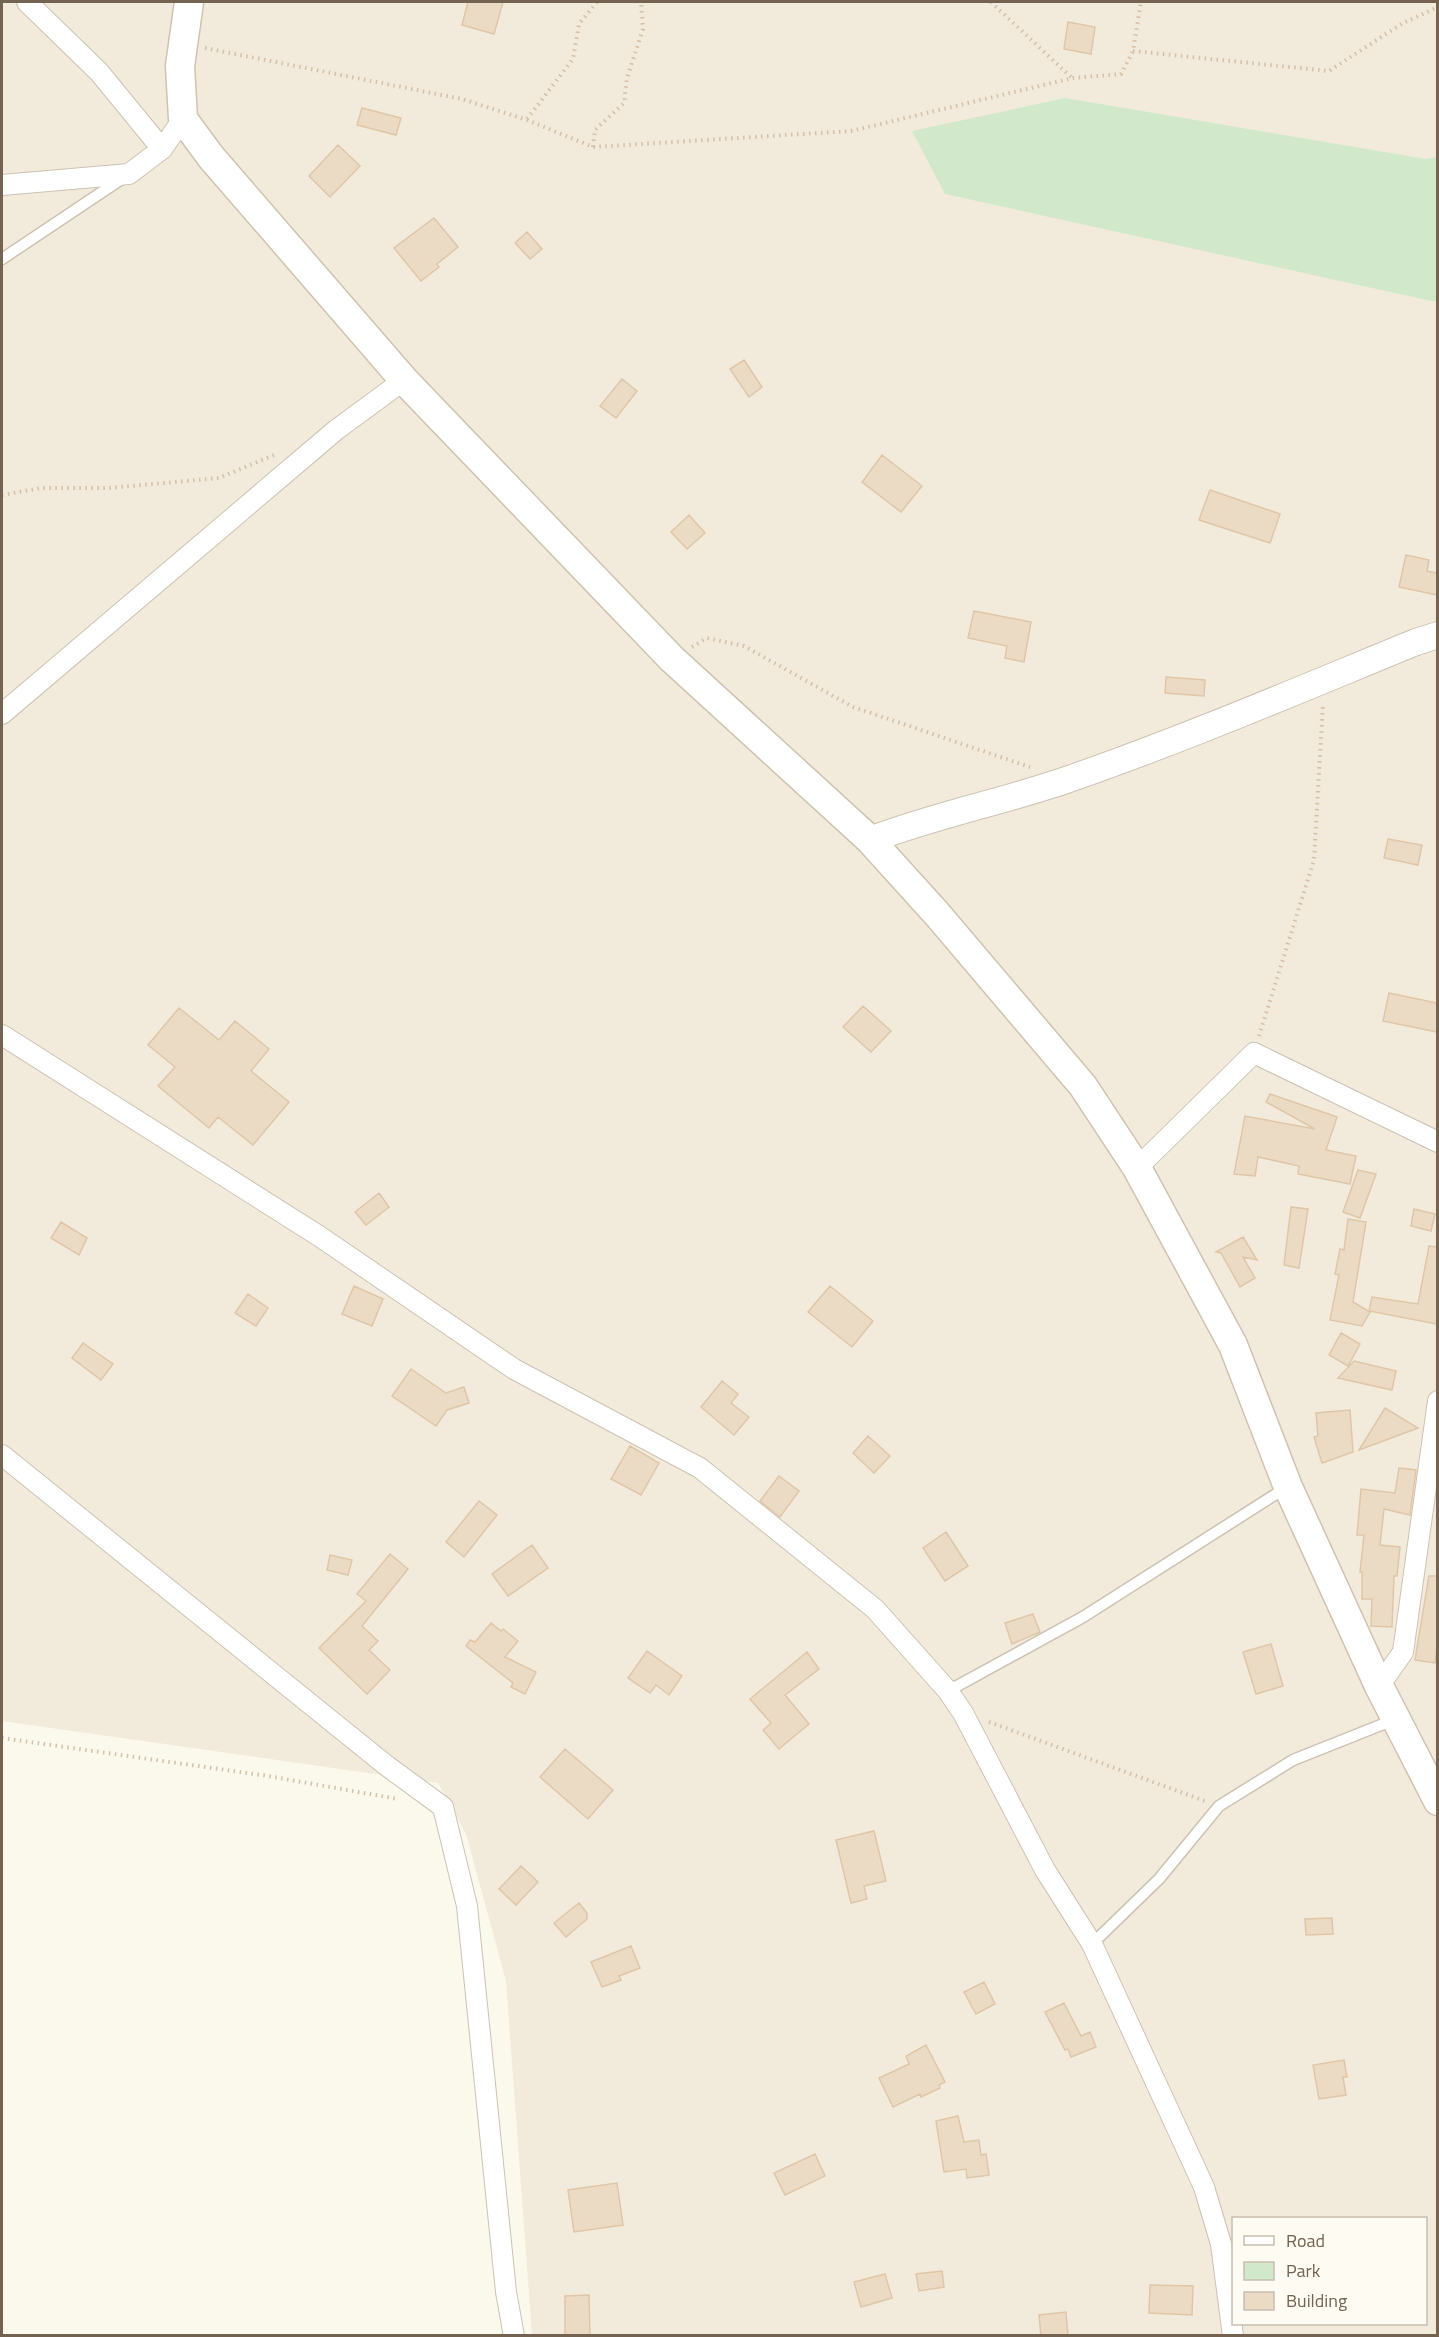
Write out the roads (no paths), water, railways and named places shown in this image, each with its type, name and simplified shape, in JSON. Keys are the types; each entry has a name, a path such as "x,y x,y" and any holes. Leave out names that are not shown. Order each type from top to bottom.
{"main road":[{"path":"189,2 182,44 180,89 183,119 211,157 404,380 672,658 870,840 937,914 1083,1086 1137,1168 1233,1345 1288,1487 1379,1686 1437,1801"}],"street":[{"path":"27,2 99,72 162,149"},
{"path":"2,185 129,174 162,149 183,119"},
{"path":"2,714 336,430 404,380"},
{"path":"870,840 915,823 1068,780 1437,635"},
{"path":"2,1035 319,1236 514,1369 700,1468 875,1609 948,1691 963,1713 1045,1870 1092,1944 1204,2187 1221,2244 1233,2336"},
{"path":"1137,1168 1254,1053 1437,1142"},
{"path":"1379,1686 1403,1652 1437,1401"},
{"path":"2,1455 387,1766 443,1807 467,1906 506,2292 514,2336"}],"lane":[{"path":"2,259 129,174"},
{"path":"948,1691 1083,1617 1288,1487"},
{"path":"1092,1944 1159,1879 1219,1806 1293,1760 1396,1719"}]}
